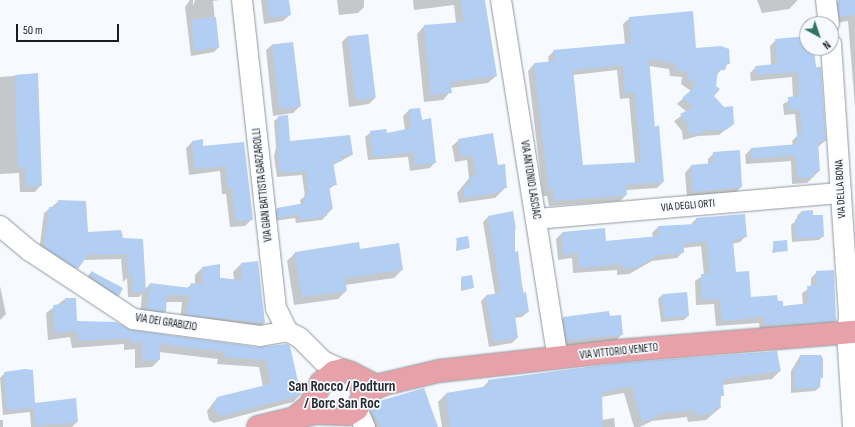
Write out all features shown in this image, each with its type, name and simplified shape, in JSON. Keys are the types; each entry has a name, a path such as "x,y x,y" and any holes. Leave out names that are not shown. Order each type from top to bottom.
{"main road":[{"name":"VIA VITTORIO VENETO","path":"258,427 297,416 354,404 384,384 440,371 558,359 617,351 851,332"},
{"name":"VIA VITTORIO VENETO","path":"297,416 310,405 326,377 354,404"},
{"path":"320,388 324,408 354,404"}],"street":[{"name":"VIA GIAN BATTISTA GARZAROLLI","path":"242,0 276,308 287,331"},
{"name":"VIA ANTONIO LASCIAC","path":"502,0 558,359"},
{"path":"826,0 828,16"},
{"name":"VIA DELLA BONA","path":"832,56 851,332 853,427"},
{"name":"VIA DEGLI ORTI","path":"536,219 841,193"},
{"name":"VIA DEI GRABIZIO","path":"0,226 30,251 133,319 260,336 287,331"},
{"path":"287,331 300,338 354,404"},
{"path":"314,354 320,369 320,388"}],"building":[{"path":"267,0 289,0 291,15 270,18"},
{"path":"461,0 485,0 497,76 450,82 452,93 431,95 424,25 464,22"},
{"path":"838,0 855,0 855,15 840,17"},
{"path":"693,11 696,48 721,46 729,49 730,64 727,64 725,70 718,70 716,86 720,89 714,96 724,107 733,106 734,124 726,130 704,130 702,133 689,134 688,124 680,114 694,107 682,98 697,85 687,77 688,72 676,70 675,63 649,59 655,127 659,125 664,182 626,185 627,195 555,201 553,190 549,190 534,63 556,61 553,50 631,43 629,17","holes":["623,65 625,94 635,92 641,162 583,165 573,70"]},
{"path":"216,17 219,48 194,50 191,20"},
{"path":"368,34 376,98 356,100 348,36"},
{"path":"799,37 799,56 815,56 816,67 821,67 826,141 818,142 820,171 814,172 814,177 798,178 796,155 752,159 751,148 798,144 797,134 802,134 800,109 789,110 788,97 799,96 798,72 756,75 755,66 777,64 775,39"},
{"path":"293,42 301,107 280,109 272,45"},
{"path":"38,73 42,186 26,186 25,167 18,168 15,75"},
{"path":"420,108 422,120 431,118 436,163 415,165 414,152 378,157 373,155 370,131 386,129 387,133 411,128 409,109"},
{"path":"288,115 290,141 350,135 353,155 341,156 342,161 333,162 337,185 329,186 333,209 326,210 327,216 300,220 299,214 278,218 277,208 305,203 304,195 309,194 306,171 281,173 279,165 278,116"},
{"path":"493,133 498,165 505,164 507,188 502,188 502,192 465,198 463,186 471,185 469,177 476,176 473,155 461,157 458,139"},
{"path":"203,139 203,146 244,142 253,220 236,221 232,188 228,188 226,166 195,169 192,141"},
{"path":"740,150 742,187 693,192 691,165 714,163 713,152"},
{"path":"58,200 86,201 88,232 121,230 123,238 143,239 146,292 133,292 132,271 128,278 127,254 91,255 90,252 78,269 44,247 49,207 57,207"},
{"path":"813,210 813,215 823,215 824,237 796,239 795,219 801,219 801,211"},
{"path":"513,211 516,229 514,229 515,252 518,251 523,293 526,292 529,312 515,315 518,338 494,342 486,295 501,293 488,216"},
{"path":"745,214 747,237 733,240 736,272 749,271 751,297 777,295 778,301 783,301 783,306 809,303 807,286 817,285 816,271 834,270 836,321 765,325 765,317 722,321 720,299 702,300 701,274 710,274 707,241 684,243 684,253 658,255 635,268 623,269 622,264 579,268 578,253 563,255 562,232 605,228 606,241 659,236 658,226 696,224 696,218"},
{"path":"468,236 470,248 458,250 456,238"},
{"path":"787,240 788,251 774,252 773,241"},
{"path":"359,242 360,249 399,243 403,270 345,278 347,291 302,297 295,252"},
{"path":"258,261 265,323 187,315 189,295 167,295 166,312 147,309 150,283 190,288 191,283 203,285 202,267 220,264 220,278 242,280 241,263"},
{"path":"91,271 123,288 119,296 92,278"},
{"path":"472,275 474,288 463,290 461,277"},
{"path":"687,292 689,316 664,318 662,294"},
{"path":"65,298 76,298 77,321 116,322 131,330 258,347 287,344 290,346 301,395 222,416 216,412 213,403 216,402 217,397 271,384 266,360 224,357 225,352 160,344 160,360 142,361 142,342 131,343 131,338 79,341 77,331 55,333 53,305 65,304"},
{"path":"609,311 610,316 621,315 623,335 567,340 563,317"},
{"path":"777,351 781,371 723,379 724,396 719,396 721,408 714,408 715,413 695,415 695,410 657,414 657,417 642,422 632,386 602,392 603,427 450,427 446,393 489,386 488,380 618,363"},
{"path":"800,355 821,355 823,359 823,378 820,378 820,387 795,389 795,366 800,366"},
{"path":"25,369 33,370 35,403 76,398 78,422 36,426 34,408 7,410 4,372"},
{"path":"424,388 438,427 381,427 371,409 373,403"}],"district":[{"name":"San Rocco / Podturn / Borc San Roc","path":"342,394"}]}
